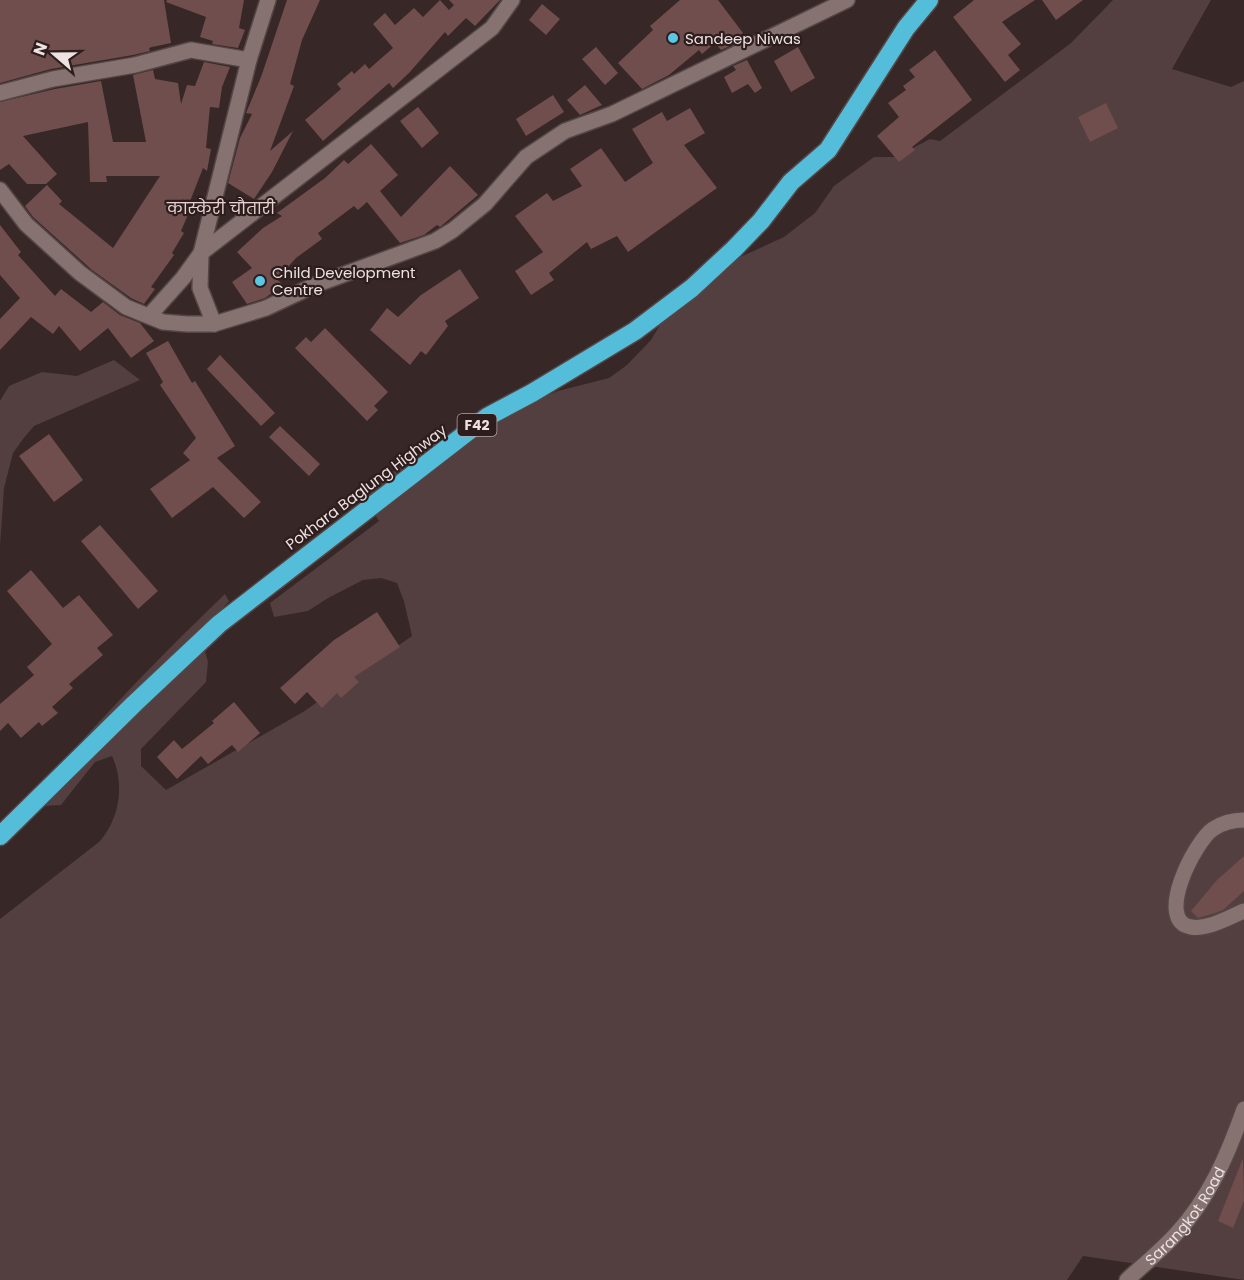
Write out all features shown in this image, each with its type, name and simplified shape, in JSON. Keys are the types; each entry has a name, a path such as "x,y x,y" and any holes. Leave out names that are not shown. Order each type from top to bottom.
{"highway":[{"name":"Pokhara Baglung Highway","path":"0,836 219,624 487,417 532,393 635,331 692,288 761,221 792,182 828,150 906,28 929,0"}],"street":[{"path":"214,324 200,288 201,253 249,60 268,0"},
{"path":"149,316 183,278 201,253 492,28 512,0"},
{"path":"0,190 26,224 80,273 126,307 163,322 214,324 266,308 315,285 435,241 453,230 485,204 526,157 565,131 612,114 848,0"},
{"path":"0,93 53,79 135,65 191,50 249,60"},
{"path":"1244,820 1224,823 1212,830 1201,841 1182,878 1176,907 1181,922 1196,928 1208,926 1244,911"},
{"name":"Sarangkot Road","path":"1126,1280 1176,1235 1203,1200 1230,1149 1244,1108"}],"shaded area":[{"path":"1113,0 1211,0 1172,69 1231,87 1244,81 1244,1280 1083,1256 1067,1280 0,1280 0,919 99,842 106,833 116,812 119,789 112,756 95,762 61,805 44,806 38,790 129,690 225,594 229,601 207,627 203,644 208,662 206,682 141,749 141,766 166,790 303,712 412,636 404,601 397,583 381,578 363,580 308,611 274,617 270,603 379,521 364,498 390,474 429,446 558,391 609,378 627,365 651,340 671,306 714,269 784,237 815,213 834,186 874,157 896,157 930,139 940,141 1071,43"},
{"path":"114,360 140,380 34,426 13,453 4,488 0,546 0,401 9,386 42,372 77,376"}],"building":[{"path":"0,0 164,0 171,43 152,47 149,48 150,51 133,55 51,69 0,83"},
{"path":"167,0 244,0 239,28 245,30 238,48 212,44 213,41 200,37 206,17 166,2"},
{"path":"287,0 320,0 302,40 290,84 294,86 270,151 293,131 272,172 254,199 228,183 240,138 252,114 246,113 261,77"},
{"path":"440,0 449,10 454,5 449,0 500,0 475,26 466,18 448,36 445,32 393,88 389,83 323,141 305,120 341,89 337,84 352,71 354,74 365,64 369,69 393,48 373,24 385,13 395,25 414,8 423,17"},
{"path":"680,0 718,0 743,33 735,39 737,43 721,50 715,43 702,54 699,50 669,75 642,89 618,63 653,30 650,26"},
{"path":"974,0 1035,0 1002,22 1021,44 1008,55 1020,70 1005,82 953,17"},
{"path":"1042,0 1083,0 1056,20"},
{"path":"542,4 560,19 546,35 529,20"},
{"path":"596,47 618,73 605,85 582,59"},
{"path":"798,47 815,78 791,92 774,61"},
{"path":"935,50 972,100 912,147 915,150 899,162 877,136 899,117 888,103 906,90 903,86 915,77 909,70"},
{"path":"747,60 762,88 755,93 748,84 732,93 724,77 736,70 733,66"},
{"path":"204,62 230,67 222,87 219,108 210,107 206,148 211,149 207,171 203,168 187,209 190,210 181,231 184,233 172,253 174,255 151,287 155,289 144,304 131,298 92,270 33,217 25,206 47,185 62,201 59,204 113,248 160,176 106,176 107,182 90,182 88,122 23,136 57,174 46,184 27,184 9,164 0,170 0,102 101,81 113,142 146,142 133,75 153,70 155,79 178,83 181,104 187,85 195,86"},
{"path":"585,85 602,105 580,115 567,100"},
{"path":"553,95 564,112 526,136 516,119"},
{"path":"1106,103 1118,128 1090,142 1078,117"},
{"path":"418,107 439,133 422,148 400,121"},
{"path":"690,108 705,133 684,145 717,188 628,252 617,236 591,249 587,242 549,273 554,280 531,295 515,271 543,252 515,216 547,193 553,201 582,186 570,169 601,148 625,182 653,163 632,129 662,112 667,121"},
{"path":"371,144 398,175 380,191 401,217 450,166 478,195 440,227 437,225 424,235 400,243 367,202 358,210 354,206 318,233 322,239 296,258 277,279 283,285 265,298 247,304 232,282 252,268 237,252 263,228 282,216 277,213 325,178 344,160 348,164"},
{"path":"0,225 21,252 18,255 55,296 61,289 91,312 103,302 120,315 140,323 154,341 131,358 108,328 80,351 59,326 53,334 31,317 0,350 0,319 20,298 0,275"},
{"path":"460,269 479,298 445,321 448,326 426,355 421,351 410,365 370,330 387,308 398,317 421,295"},
{"path":"325,328 388,392 374,406 378,410 367,421 295,348 306,337 311,342"},
{"path":"168,341 192,383 195,381 235,446 217,458 261,502 244,518 213,487 172,518 150,489 190,460 183,453 196,438 160,385 163,382 146,353"},
{"path":"220,355 275,413 261,426 207,369"},
{"path":"280,426 320,464 309,476 269,437"},
{"path":"49,434 83,480 54,502 19,456"},
{"path":"100,525 158,591 138,609 81,541"},
{"path":"31,570 63,608 79,595 113,635 97,648 103,655 69,684 73,688 52,707 58,713 42,726 39,722 21,738 8,723 0,731 0,704 34,675 27,667 52,644 7,591"},
{"path":"377,612 400,647 354,677 359,682 341,698 337,693 322,708 307,692 295,704 280,688 334,640"},
{"path":"234,702 260,733 238,752 232,745 208,764 201,756 177,779 157,757 174,740 182,749 214,723 212,721"},
{"path":"1244,856 1244,891 1223,910 1198,918 1191,911 1217,880"},
{"path":"1243,1158 1244,1201 1233,1228 1218,1221"}],"place":[{"name":"Sandeep Niwas","path":"673,38"},
{"name":"Child Development Centre","path":"260,281"}],"district":[{"name":"कास्केरी चौतारी","path":"221,208"}]}
